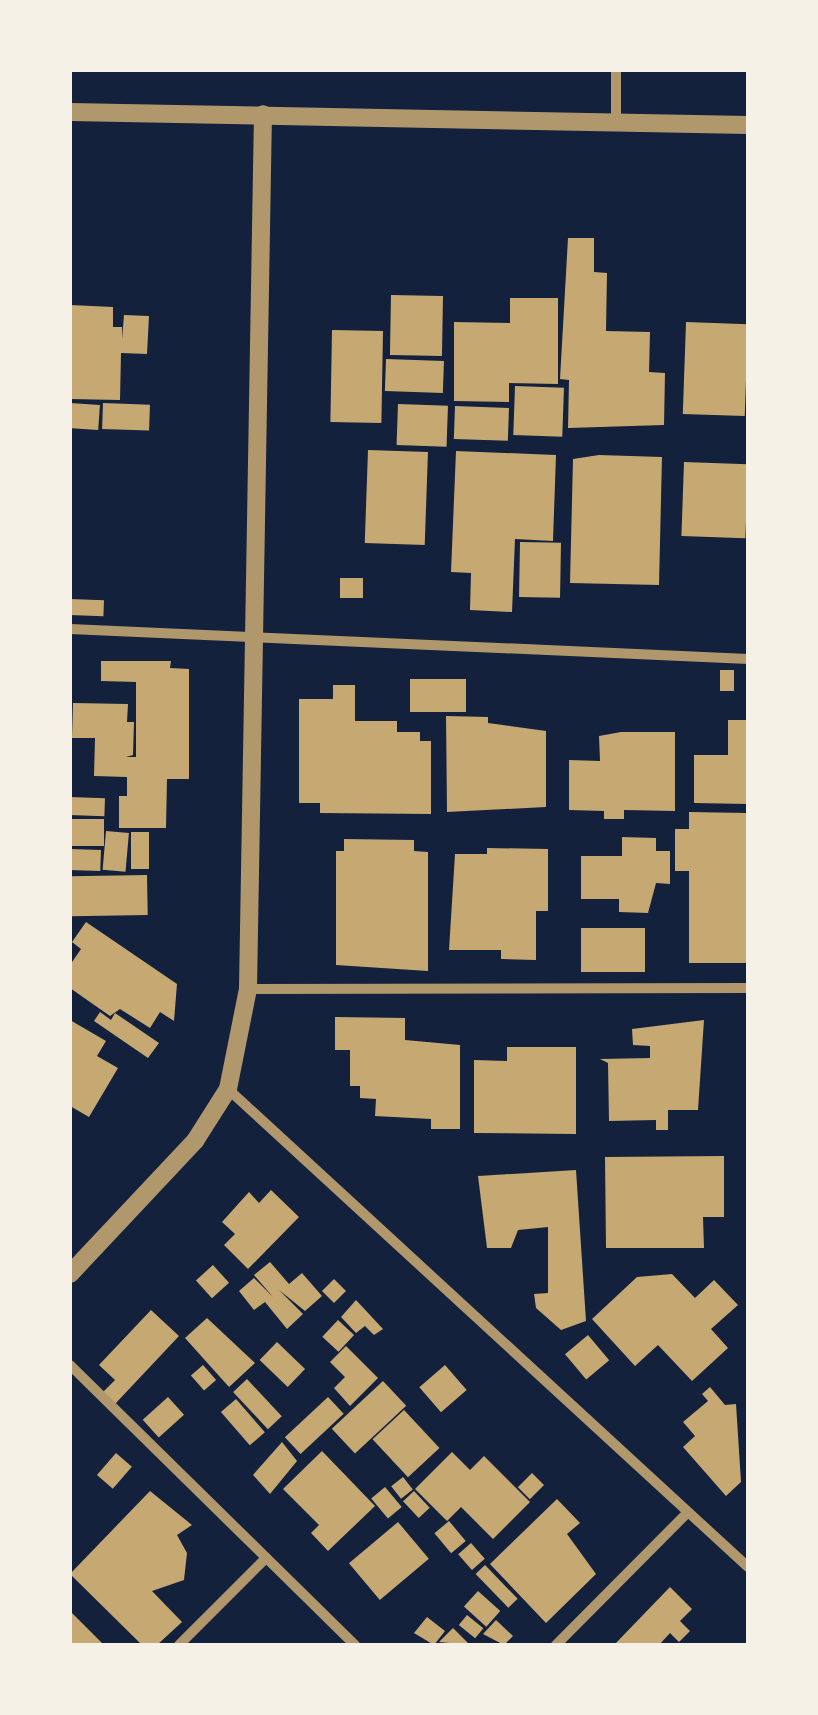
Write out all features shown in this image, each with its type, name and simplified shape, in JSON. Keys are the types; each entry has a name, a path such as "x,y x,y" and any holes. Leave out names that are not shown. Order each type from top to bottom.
{"street":[{"path":"616,70 616,122"},
{"path":"70,112 748,125"},
{"path":"70,1274 184,1154 228,1089 248,989 264,114"},
{"path":"70,629 748,659"},
{"path":"248,989 748,988"},
{"path":"228,1089 748,1567"},
{"path":"70,1365 355,1645"},
{"path":"556,1645 686,1514"},
{"path":"179,1645 266,1558"}],"building":[{"path":"568,238 594,238 594,272 607,273 606,331 650,332 649,372 665,373 664,425 568,428 569,380 560,379"},
{"path":"391,295 443,296 442,356 390,355"},
{"path":"510,298 558,298 558,384 509,383 509,402 454,401 454,322 510,323"},
{"path":"70,305 113,307 113,327 122,327 122,339 124,315 149,316 147,354 121,353 120,400 70,399"},
{"path":"686,322 748,324 745,416 683,414"},
{"path":"332,330 383,331 381,423 330,422"},
{"path":"386,359 444,361 443,393 385,391"},
{"path":"515,386 564,388 562,437 513,435"},
{"path":"70,403 100,405 98,430 70,428"},
{"path":"103,403 150,405 149,431 102,429"},
{"path":"398,404 448,406 447,447 397,445"},
{"path":"455,406 509,408 508,441 454,439"},
{"path":"368,450 428,452 425,545 365,543"},
{"path":"456,451 556,455 553,541 515,539 512,612 470,610 471,573 451,572"},
{"path":"599,455 662,457 659,585 570,583 573,459"},
{"path":"684,462 748,464 745,538 681,536"},
{"path":"520,542 561,543 560,598 519,597"},
{"path":"340,578 363,578 363,598 340,598"},
{"path":"70,599 104,600 103,616 70,615"},
{"path":"101,661 171,661 170,668 189,669 189,779 167,779 166,828 119,828 119,796 127,796 127,777 94,776 95,738 72,738 73,703 128,704 127,722 134,722 133,755 126,757 136,757 136,682 101,681"},
{"path":"720,670 734,670 734,691 720,691"},
{"path":"410,679 466,679 466,712 410,712"},
{"path":"333,685 355,685 355,721 397,721 397,732 420,732 420,741 431,741 431,814 320,813 320,803 299,803 299,699 333,699"},
{"path":"446,716 488,717 488,723 546,731 546,807 447,812"},
{"path":"728,720 748,720 748,804 694,803 694,755 728,755"},
{"path":"675,732 675,811 624,810 624,819 604,819 604,811 569,810 569,760 600,761 599,736"},
{"path":"70,797 105,798 104,816 70,815"},
{"path":"689,812 748,813 748,963 689,963 689,871 675,871 675,829 689,829"},
{"path":"70,819 104,819 104,846 70,846"},
{"path":"106,831 129,833 126,872 103,870"},
{"path":"131,832 149,832 149,869 131,869"},
{"path":"622,837 656,838 656,851 670,851 670,884 656,883 648,913 619,912 619,899 581,899 581,856 622,856"},
{"path":"344,839 414,840 414,851 428,852 428,971 336,965 336,851 344,851"},
{"path":"487,848 548,849 548,911 536,911 536,960 501,959 501,950 449,950 455,854 487,854"},
{"path":"70,849 101,850 100,871 70,870"},
{"path":"147,875 148,915 71,916 70,876"},
{"path":"86,922 177,984 174,1021 160,1012 150,1028 120,1009 110,1016 70,988 70,965 81,949 72,942"},
{"path":"581,928 645,928 645,972 581,972"},
{"path":"100,1012 111,1020 115,1013 159,1043 148,1058 94,1021"},
{"path":"335,1017 405,1018 405,1040 460,1045 460,1129 431,1129 431,1119 375,1116 376,1099 360,1098 360,1086 350,1086 350,1050 335,1050"},
{"path":"70,1020 106,1041 97,1056 118,1068 89,1117 70,1106"},
{"path":"704,1020 698,1110 668,1110 668,1130 656,1130 656,1120 609,1121 608,1063 600,1059 650,1058 650,1046 633,1045 632,1029"},
{"path":"507,1047 576,1047 576,1134 474,1133 474,1060 507,1061"},
{"path":"724,1156 724,1217 703,1217 704,1248 606,1248 605,1157"},
{"path":"576,1170 586,1321 561,1330 536,1308 534,1294 548,1293 548,1227 518,1230 511,1248 487,1248 478,1176"},
{"path":"271,1190 299,1217 248,1269 224,1245 235,1234 222,1222 249,1192 259,1203"},
{"path":"270,1262 289,1284 302,1273 322,1296 305,1311 279,1290 303,1314 287,1329 265,1302 254,1310 239,1291 254,1278 273,1297 254,1275"},
{"path":"213,1265 229,1283 212,1298 196,1280"},
{"path":"672,1274 695,1298 714,1280 738,1305 711,1329 728,1348 692,1381 658,1345 635,1366 592,1319 637,1277"},
{"path":"334,1279 346,1291 334,1303 322,1291"},
{"path":"356,1300 383,1329 374,1335 365,1326 356,1333 341,1317"},
{"path":"151,1310 179,1336 115,1404 103,1392 115,1380 99,1365"},
{"path":"207,1318 255,1363 229,1387 185,1338"},
{"path":"338,1320 354,1335 338,1352 322,1337"},
{"path":"588,1335 609,1360 586,1380 565,1354"},
{"path":"277,1342 305,1369 288,1387 260,1360"},
{"path":"346,1346 378,1378 350,1406 334,1388 345,1377 330,1362"},
{"path":"203,1365 216,1380 204,1391 191,1375"},
{"path":"445,1365 467,1390 441,1412 419,1387"},
{"path":"247,1379 282,1416 268,1429 233,1392"},
{"path":"383,1381 406,1406 355,1454 332,1429"},
{"path":"710,1387 725,1405 736,1404 741,1482 726,1496 683,1447 695,1436 683,1422 708,1401 702,1394"},
{"path":"168,1397 184,1415 159,1438 143,1420"},
{"path":"328,1397 344,1414 301,1454 285,1437"},
{"path":"236,1399 265,1432 250,1445 221,1412"},
{"path":"404,1410 439,1448 408,1477 373,1439"},
{"path":"282,1442 297,1461 270,1494 253,1475"},
{"path":"322,1451 375,1506 328,1551 311,1533 319,1525 283,1489"},
{"path":"452,1452 470,1470 484,1456 530,1502 493,1539 461,1507 447,1521 415,1489"},
{"path":"116,1453 132,1467 113,1489 97,1475"},
{"path":"532,1473 544,1485 530,1499 518,1487"},
{"path":"403,1477 413,1490 401,1499 391,1486"},
{"path":"385,1487 402,1507 388,1518 371,1499"},
{"path":"150,1491 192,1525 177,1535 187,1553 184,1580 152,1591 182,1622 157,1645 142,1645 70,1574"},
{"path":"414,1491 430,1508 419,1518 403,1501"},
{"path":"557,1499 580,1523 567,1534 596,1574 546,1623 490,1564"},
{"path":"449,1521 466,1541 451,1553 434,1533"},
{"path":"398,1522 429,1559 380,1600 349,1563"},
{"path":"471,1543 485,1559 472,1570 458,1554"},
{"path":"485,1565 518,1599 508,1608 476,1574"},
{"path":"670,1587 692,1609 680,1621 690,1631 679,1642 670,1633 659,1645 614,1645"},
{"path":"478,1591 500,1611 486,1627 464,1607"},
{"path":"70,1611 104,1645 70,1645"},
{"path":"467,1615 483,1628 475,1638 459,1625"},
{"path":"427,1617 445,1631 434,1645 414,1633"},
{"path":"496,1620 513,1636 504,1645 483,1634"},
{"path":"453,1628 470,1645 439,1642"}]}
